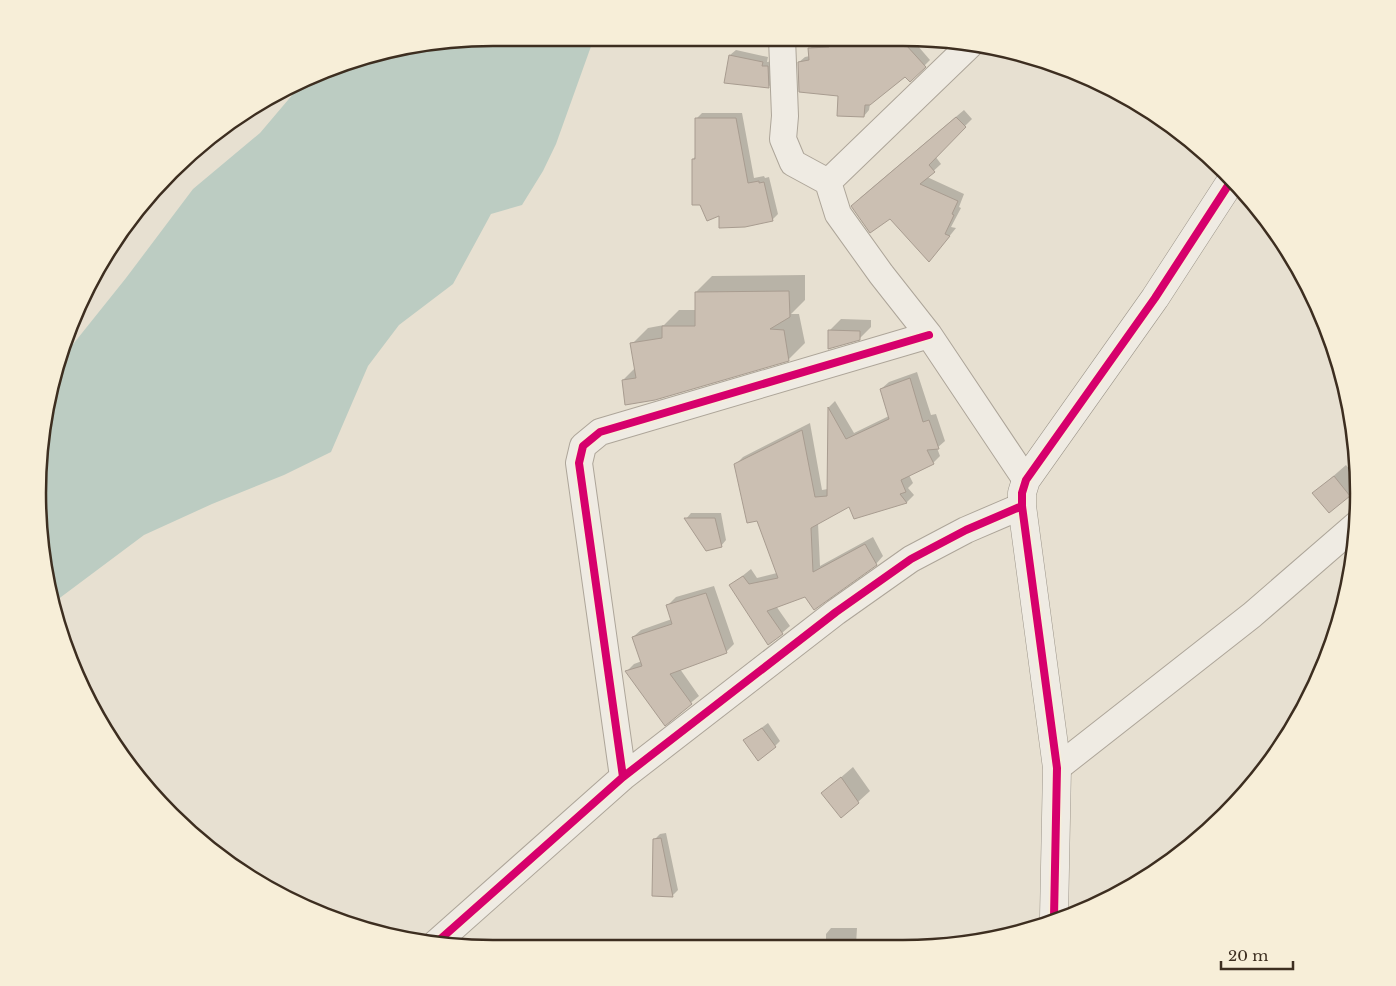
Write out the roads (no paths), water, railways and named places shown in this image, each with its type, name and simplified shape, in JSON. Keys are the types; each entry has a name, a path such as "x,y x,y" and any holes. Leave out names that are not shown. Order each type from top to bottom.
{"street":[{"path":"782,46 785,116 783,139 793,163 828,182 838,214 880,274 929,335 1026,480"},
{"path":"828,182 964,51"},
{"path":"1054,913 1057,768 1022,506 1022,493 1026,480 1155,298 1228,186"},
{"path":"622,777 579,464 583,446 600,432 929,335"},
{"path":"443,937 622,777 836,612 911,559 966,530 1022,506"},
{"path":"1057,768 1252,615 1348,532"}]}
